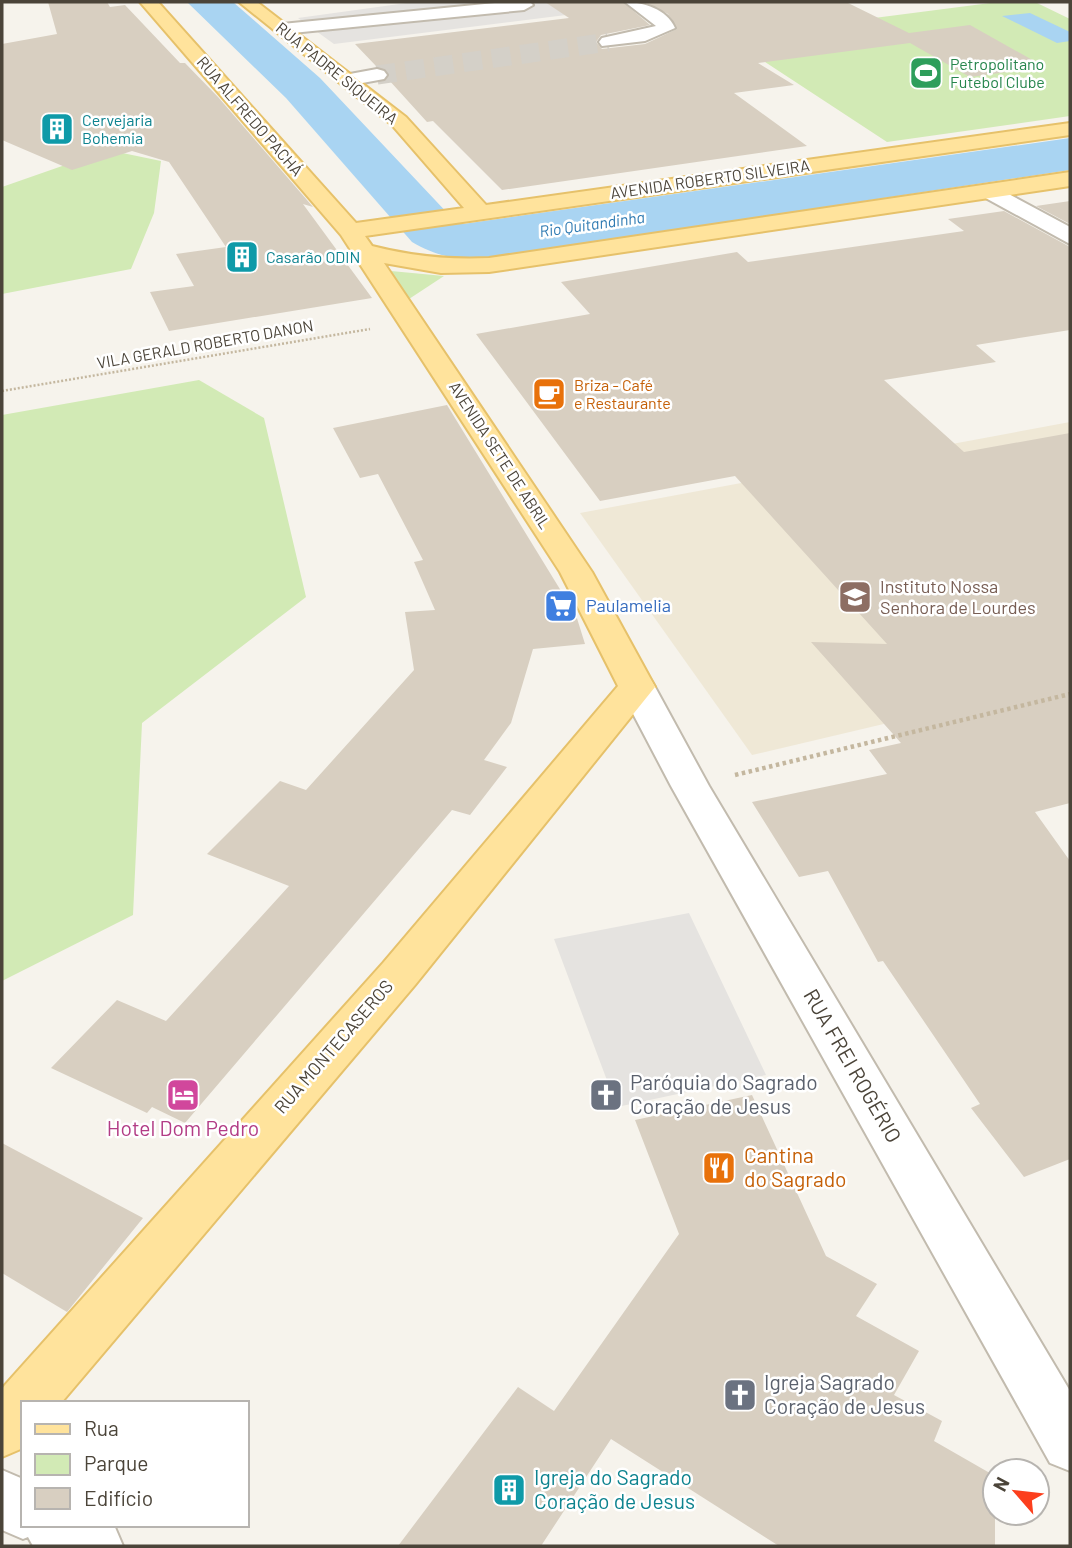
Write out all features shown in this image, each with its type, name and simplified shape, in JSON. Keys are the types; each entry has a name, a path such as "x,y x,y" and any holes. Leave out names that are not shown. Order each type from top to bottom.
{"main road":[{"name":"RUA ALFREDO PACHÁ","path":"149,2 357,241"},
{"name":"RUA PADRE SIQUEIRA","path":"247,2 399,121 474,212"},
{"name":"AVENIDA ROBERTO SILVEIRA","path":"357,241 383,226 1070,129"},
{"path":"357,241 427,266 456,268 1070,179"},
{"name":"AVENIDA SETE DE ABRIL","path":"357,241 426,304 637,687"},
{"path":"426,304 489,265"},
{"name":"RUA MONTECASEROS","path":"27,1401 399,974 637,687"},
{"name":"RUA MONTECASEROS","path":"2,1430 21,1408"}],"street":[{"path":"608,42 645,36 666,28 665,24 633,2"},
{"path":"282,29 524,5"},
{"path":"346,80 377,75"},
{"path":"990,191 1070,237"},
{"name":"RUA FREI ROGÉRIO","path":"637,687 690,786 1070,1444"},
{"path":"2,1499 21,1509"},
{"path":"57,1527 93,1546"}],"path":[{"name":"VILA GERALD ROBERTO DANON","path":"2,391 426,304"},
{"path":"690,786 1070,694"}],"shaded area":[{"path":"414,2 548,2 566,15 334,44 298,18"},
{"name":"Instituto Nossa Senhora de Lourdes","path":"1070,422 1070,680 752,755 580,513"},
{"path":"689,913 766,1075 617,1107 554,939"}],"green space":[{"name":"Petropolitano Futebol Clube","path":"998,2 1035,2 1070,19 1070,116 887,142 727,37"},
{"path":"108,150 161,161 154,213 131,269 2,294 2,187"},
{"path":"391,271 444,276 409,299"},
{"path":"199,380 264,418 306,597 142,723 133,915 2,981 2,415"}],"water":[{"path":"1030,13 1070,32 1070,41 1057,43 1002,16"}],"building":[{"name":"Cervejaria Bohemia","path":"48,2 107,2 110,7 125,5 180,63 185,63 218,97 313,207 303,204 372,298 169,331 150,292 194,286 176,254 226,247 169,162 132,151 72,170 2,140 2,44 57,34"},
{"path":"545,2 623,2 650,25 601,35 596,42 602,49 645,44 677,29 668,14 644,2 846,2 909,33 970,25 1045,67 970,77 910,43 758,63 794,85 734,93 807,146 502,190 433,121 427,122 388,79 390,75 386,69 376,66 355,44 569,18"},
{"path":"1070,201 1070,224 1036,206"},
{"path":"1004,211 1070,247 1070,330 976,345 996,362 884,380 964,452 1070,433 1070,803 1035,812 1070,861 1070,1159 1024,1177 971,1108 980,1104 883,961 878,962 828,871 799,877 752,802 887,774 869,750 901,743 811,642 887,644 735,476 600,501 476,334 590,314 561,282 737,252 748,262 964,231 948,219"},
{"path":"447,405 566,599 571,599 585,644 533,649 511,723 484,760 507,767 470,815 452,810 185,1123 152,1107 147,1113 51,1068 117,1000 166,1021 289,886 207,854 280,781 306,790 414,670 405,612 435,610 414,562 423,560 378,474 360,478 333,428"},
{"name":"Igreja Sagrado Coração de Jesus","path":"752,1095 826,1256 877,1284 856,1316 919,1351 894,1395 942,1421 934,1441 981,1468 981,1527 995,1527 995,1546 779,1546 611,1439 541,1546 398,1546 518,1387 554,1411 679,1234 635,1120"},
{"path":"2,1143 143,1218 67,1312 2,1273"}],"waterway":[{"name":"Rio Quitandinha","path":"208,2 303,88 432,230 449,240 473,242 1070,154"}],"tunnel":[{"path":"377,75 608,42"}],"place":[{"name":"Petropolitano Futebol Clube","path":"926,73"},
{"name":"Cervejaria Bohemia","path":"57,129"},
{"name":"Casarão ODIN","path":"242,257"},
{"name":"Briza - Café e Restaurante","path":"549,394"},
{"name":"Instituto Nossa Senhora de Lourdes","path":"855,597"},
{"name":"Paulamelia","path":"561,606"},
{"name":"Hotel Dom Pedro","path":"183,1095"},
{"name":"Paróquia do Sagrado Coração de Jesus","path":"606,1095"},
{"name":"Cantina do Sagrado","path":"719,1168"},
{"name":"Igreja Sagrado Coração de Jesus","path":"740,1395"},
{"name":"Igreja do Sagrado Coração de Jesus","path":"509,1490"}]}
